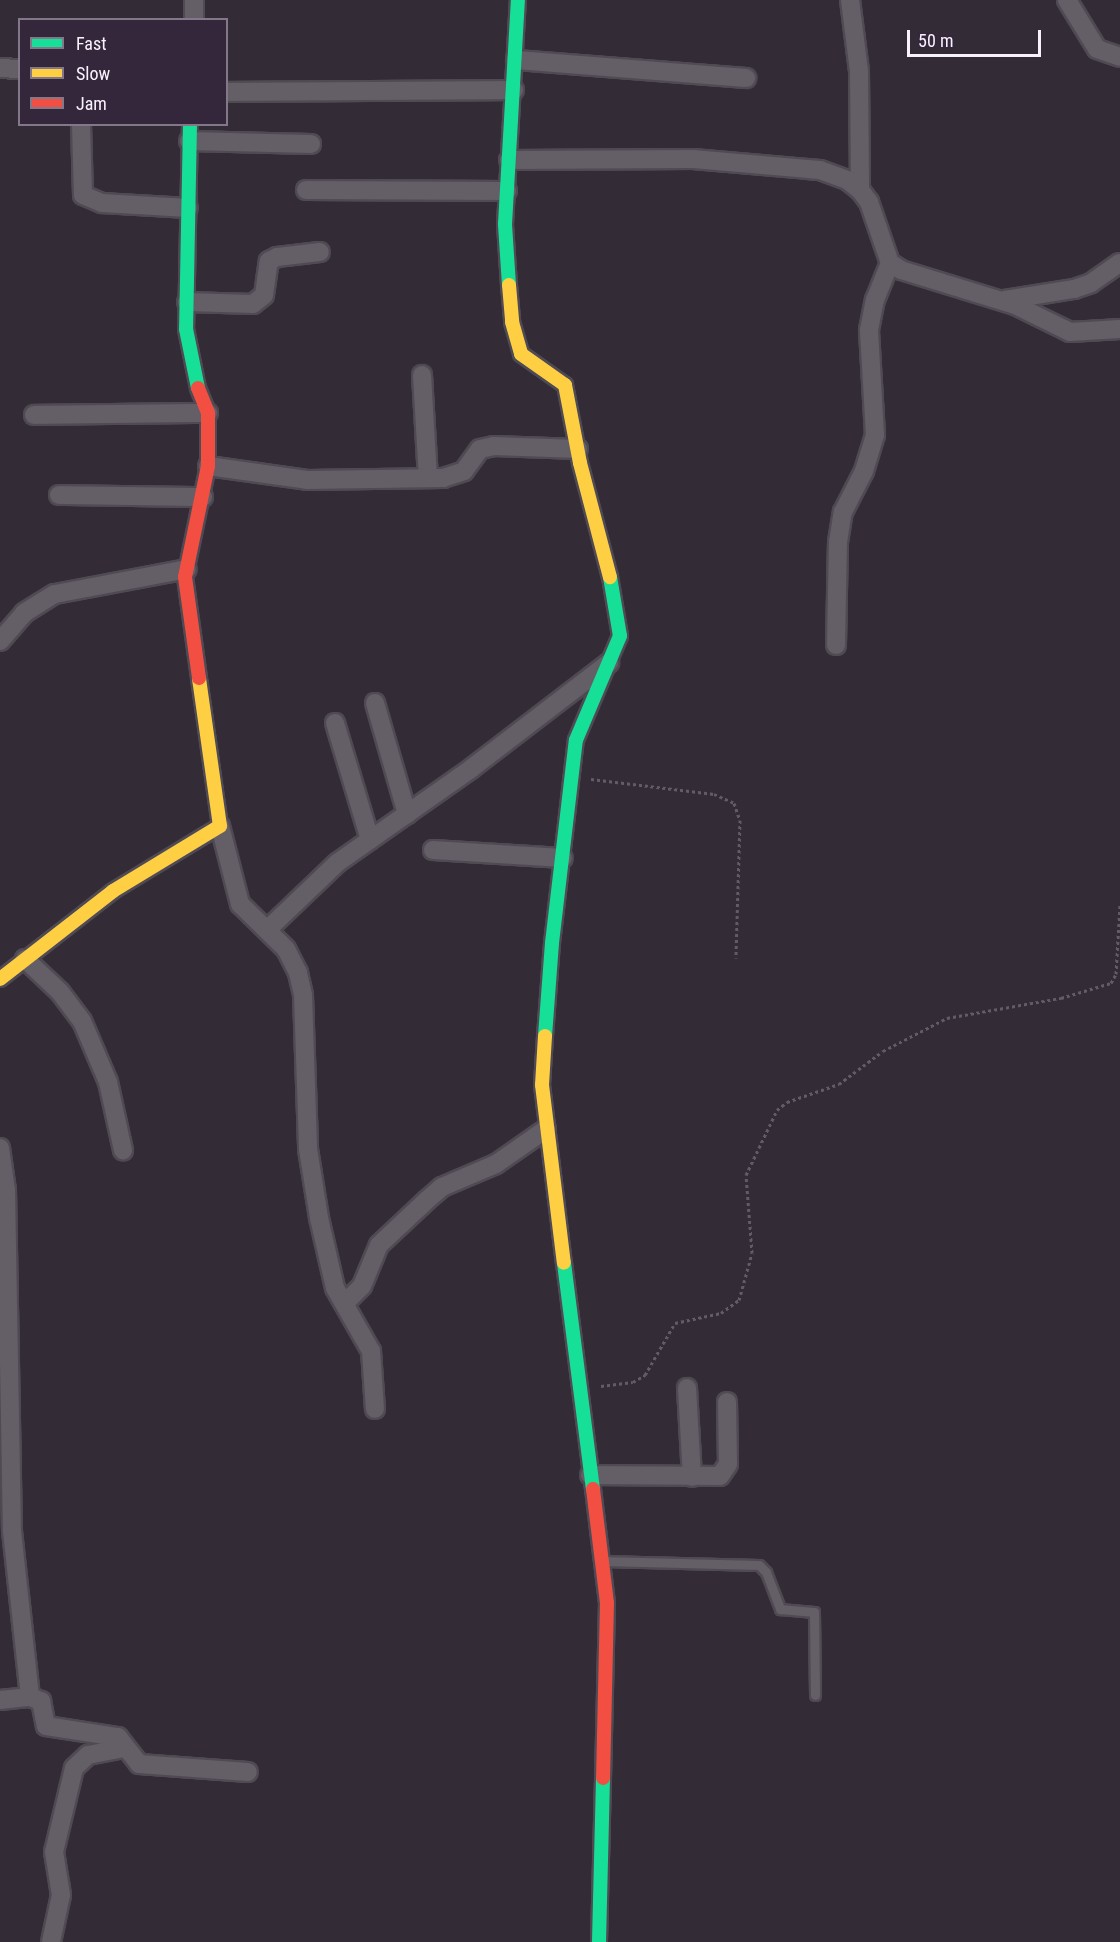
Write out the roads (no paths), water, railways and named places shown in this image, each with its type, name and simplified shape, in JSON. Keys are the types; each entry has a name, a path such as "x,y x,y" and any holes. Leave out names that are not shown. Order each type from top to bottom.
{"street":[{"path":"194,0 194,18"},
{"path":"518,0 505,224 517,346 521,354 565,385 578,449 607,558 620,636 580,726 571,777 542,1055 546,1129 565,1242 608,1620 599,1942"},
{"path":"850,0 859,70 860,190"},
{"path":"1067,0 1097,49 1120,57"},
{"path":"516,60 746,78"},
{"path":"0,68 18,69"},
{"path":"228,92 514,90"},
{"path":"81,126 83,195 102,203 188,208"},
{"path":"311,144 190,133 187,302 189,361 208,413 208,466 187,568 186,592 220,826 240,904 286,949 298,973 303,995 308,1149 328,1265 371,1351 375,1409"},
{"path":"509,160 693,159 767,162 820,170 847,180 860,190 869,202 890,263 875,300 869,330 875,435 864,471 843,512 838,542 836,645"},
{"path":"306,190 507,191"},
{"path":"187,302 253,304 264,295 269,261 278,256 320,252"},
{"path":"890,263 940,284 1000,301 1070,332 1120,329"},
{"path":"1000,301 1083,286 1120,263"},
{"path":"422,375 428,478"},
{"path":"34,415 208,413"},
{"path":"208,466 307,480 428,478 456,476 480,449 494,446 578,449"},
{"path":"59,495 203,497"},
{"path":"0,641 24,613 55,594 187,568"},
{"path":"267,930 337,863 407,814 610,662"},
{"path":"375,703 407,814"},
{"path":"335,723 370,840"},
{"path":"0,979 113,891 220,826"},
{"path":"433,850 563,858"},
{"path":"25,959 60,992 82,1021 108,1082 123,1150"},
{"path":"345,1303 362,1286 379,1245 442,1187 496,1164 546,1129"},
{"path":"1,1160 12,1531 30,1697"},
{"path":"687,1388 692,1478"},
{"path":"590,1475 692,1478 720,1476 725,1471 727,1402"},
{"path":"0,1700 30,1697 41,1701 46,1726 112,1735 139,1764 248,1772"},
{"path":"51,1942 61,1895 54,1852 74,1768 88,1755 125,1748"}],"lane":[{"path":"602,1561 759,1565 766,1572 776,1606 814,1612 815,1695"}]}
